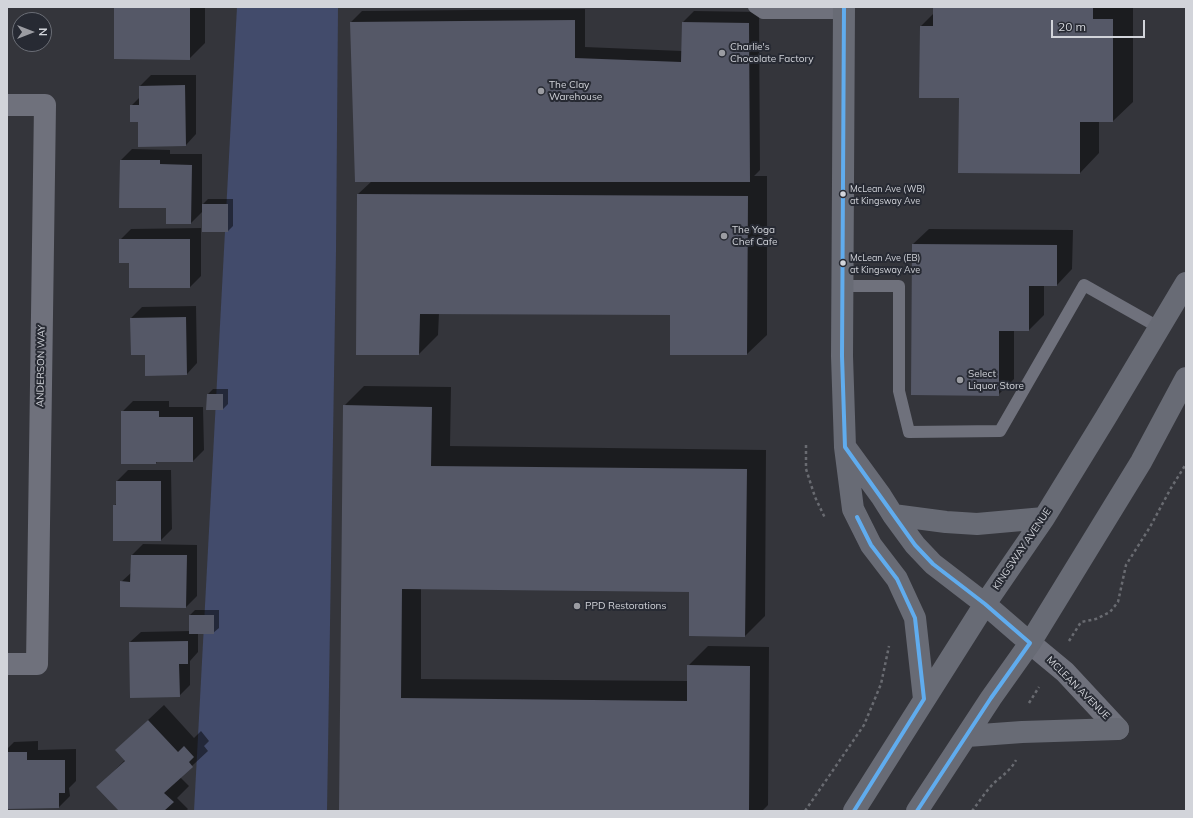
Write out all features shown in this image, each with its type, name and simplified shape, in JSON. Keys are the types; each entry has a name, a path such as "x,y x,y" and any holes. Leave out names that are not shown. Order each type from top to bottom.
{"main road":[{"path":"844,10 842,356 845,447 853,509 871,545 897,579 915,618 924,699"},
{"name":"KINGSWAY AVENUE","path":"854,811 985,604 1044,518 1186,283"},
{"path":"917,811 1030,643 1141,462 1186,378"},
{"name":"MCLEAN AVENUE","path":"845,447 915,545 933,564 985,604 1030,643"},
{"path":"893,515 946,522 977,524 1044,518"},
{"path":"967,736 1022,732 1118,729"}],"street":[{"name":"ANDERSON WAY","path":"7,105 44,105 37,664 7,664"},
{"name":"MCLEAN AVENUE","path":"1030,643 1065,672 1118,729"}],"lane":[{"path":"754,7 763,13 844,10"},
{"path":"843,286 899,286 899,391 909,432 1000,431 1084,285 1160,328"}],"path":[{"path":"806,445 806,469 815,497 827,521"},
{"path":"1081,622 1096,619 1110,612 1118,602 1126,565 1150,527 1186,464"},
{"path":"805,811 864,725 882,684 889,647 888,640"},
{"path":"972,811 994,784 1014,764 1019,756"}],"shaded area":[{"path":"237,7 338,7 336,251 327,811 194,811"}],"building":[{"path":"114,7 190,7 190,60 114,59"},
{"path":"933,7 1093,7 1093,19 1113,19 1113,122 1080,122 1080,174 958,173 959,98 919,98 920,26 933,26"},
{"path":"575,20 575,58 681,62 682,22 749,23 750,182 355,182 350,22"},
{"path":"185,85 186,146 138,147 138,122 130,122 130,105 139,105 139,86"},
{"path":"120,160 160,160 160,164 192,165 191,224 166,224 166,208 119,208"},
{"path":"357,194 748,196 747,355 670,355 670,315 420,314 419,355 356,355"},
{"path":"202,204 228,204 228,232 202,232"},
{"path":"119,239 190,239 190,288 129,288 129,263 119,263"},
{"path":"912,244 1057,245 1057,286 1029,286 1029,331 999,331 999,396 911,395"},
{"path":"186,317 187,375 145,376 145,355 131,355 130,318"},
{"path":"207,394 223,394 223,410 206,410"},
{"path":"343,405 432,407 431,466 747,469 745,637 689,636 689,592 402,589 401,698 687,701 687,665 750,666 749,811 339,811"},
{"path":"121,411 159,411 159,417 193,417 193,462 121,464"},
{"path":"116,481 161,481 161,541 113,541 113,505 116,505"},
{"path":"131,555 187,555 186,608 120,607 120,581 130,582"},
{"path":"189,615 214,615 214,634 189,634"},
{"path":"188,641 188,664 179,664 180,697 130,698 129,642"},
{"path":"148,720 178,752 184,746 194,757 189,762 193,767 164,793 174,802 164,811 119,811 96,787 125,761 115,750"},
{"path":"7,752 27,752 27,760 65,760 65,793 59,793 59,808 7,809"}],"transit line":[{"path":"844,7 842,356 845,447 915,545 933,564 985,604 1030,643 991,698 917,811"},
{"path":"854,811 924,699 915,618 897,579 871,545 857,517"}],"place":[{"name":"Charlie's Chocolate Factory","path":"722,53"},
{"name":"The Clay Warehouse","path":"541,91"},
{"name":"McLean Ave (WB) at Kingsway Ave","path":"843,194"},
{"name":"The Yoga Chef Cafe","path":"724,236"},
{"name":"McLean Ave (EB) at Kingsway Ave","path":"843,263"},
{"name":"Select Liquor Store","path":"960,380"},
{"name":"PPD Restorations","path":"577,606"}]}
